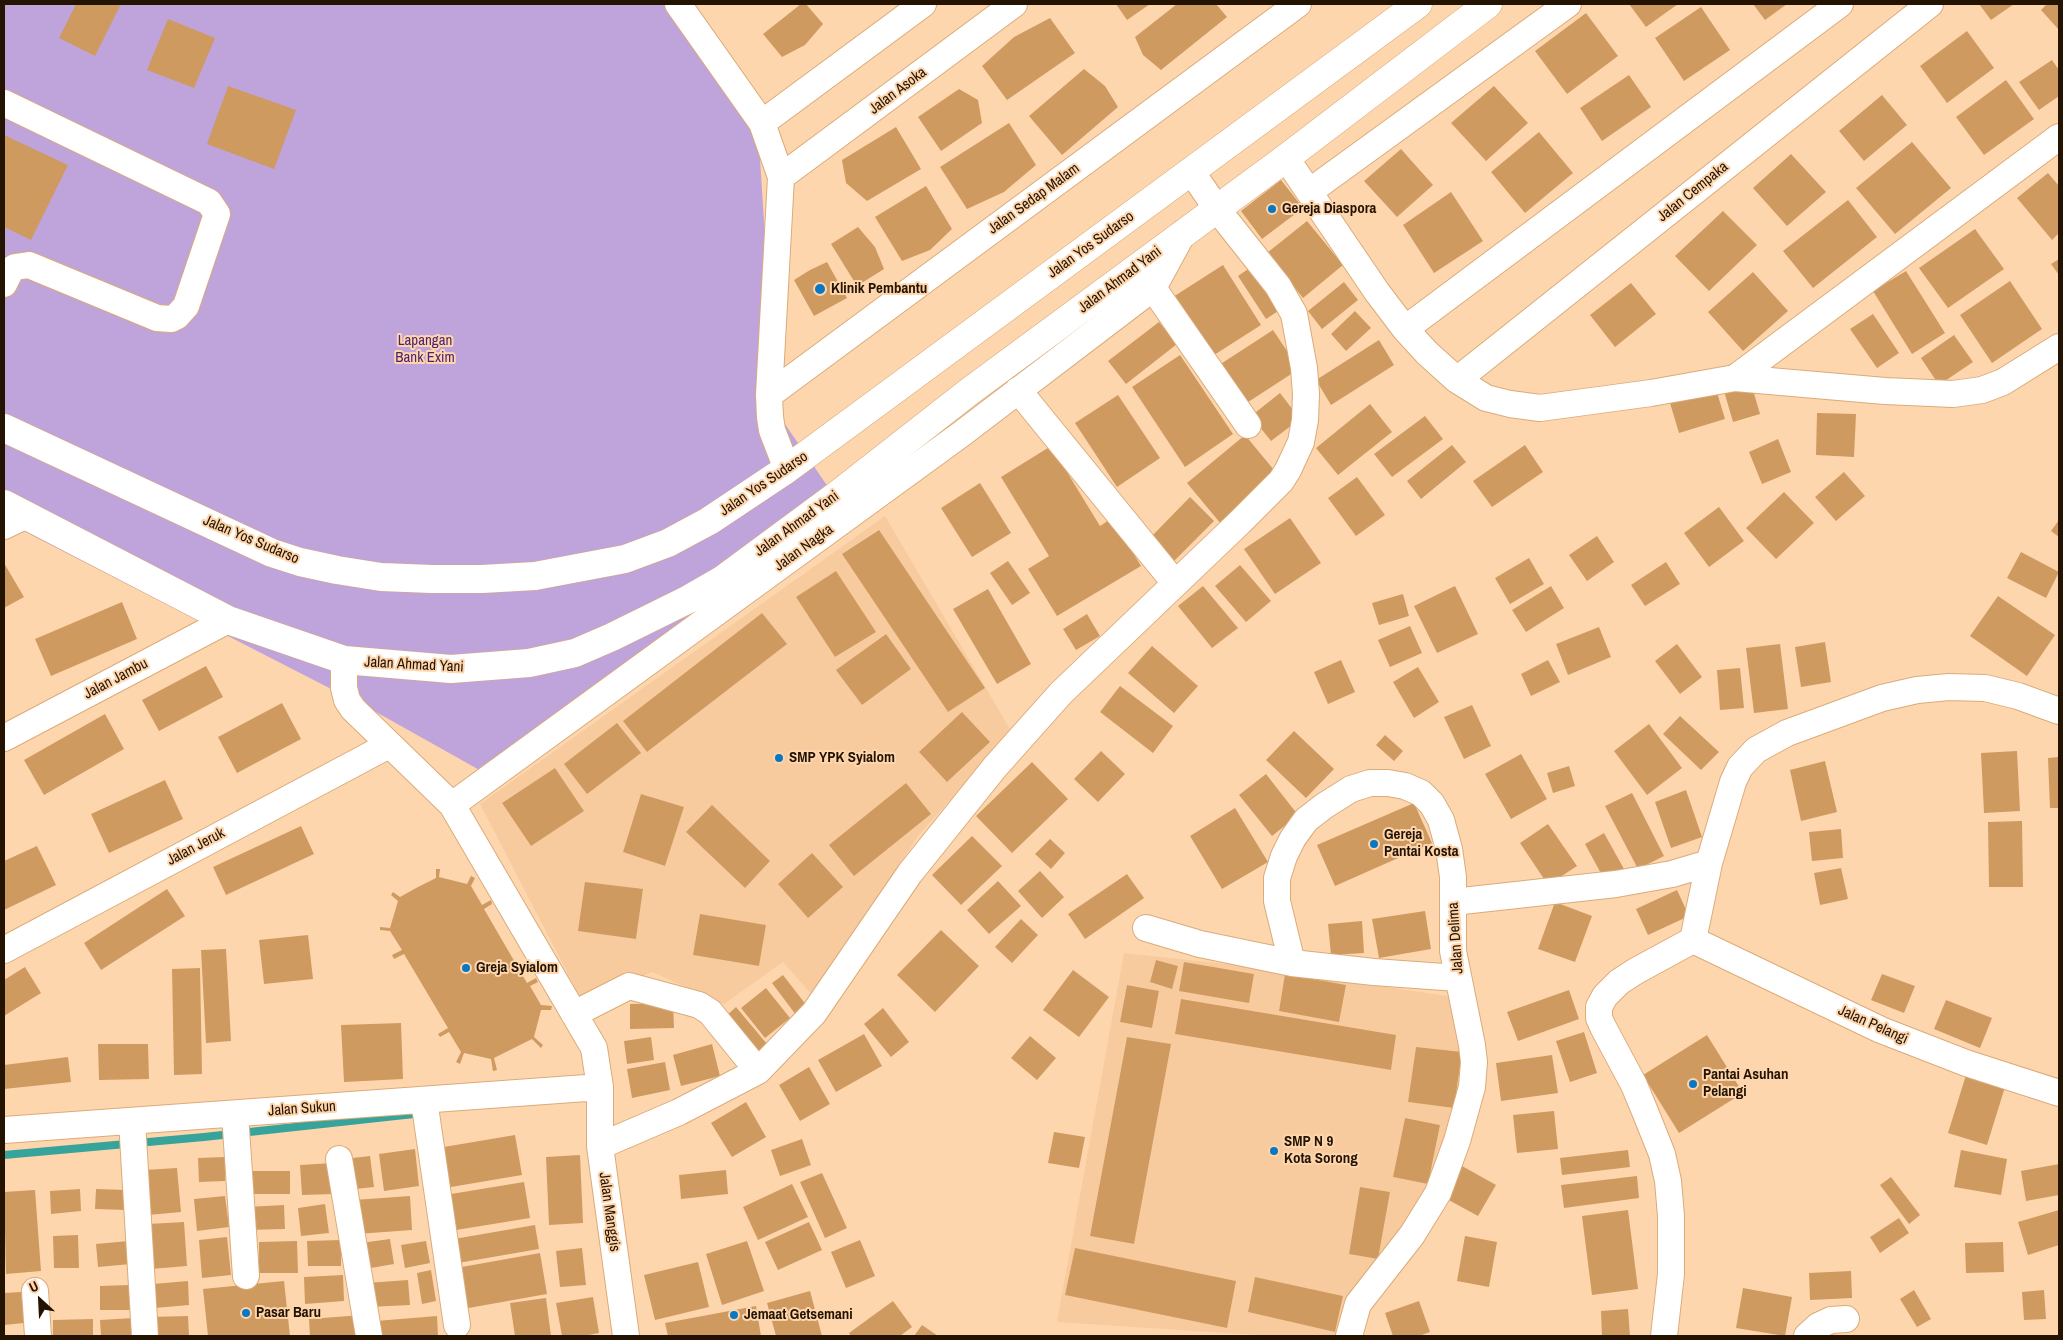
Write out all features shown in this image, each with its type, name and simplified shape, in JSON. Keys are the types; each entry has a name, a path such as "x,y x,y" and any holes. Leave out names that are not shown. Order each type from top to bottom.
{"highway":[{"name":"Jalan Yos Sudarso","path":"4,428 272,553 300,562 337,570 381,577 482,579 535,576 625,559 668,543 709,521 787,469 1418,4"},
{"name":"Jalan Ahmad Yani","path":"11,515 228,620 344,660 451,669 529,663 574,652 612,637 689,599 722,580 830,501 970,391 1286,158 1488,4"}],"street":[{"path":"678,4 762,123 781,177 769,395 772,430 787,469"},
{"path":"762,123 923,4"},
{"name":"Jalan Asoka","path":"781,177 1014,4"},
{"name":"Jalan Sedap Malam","path":"769,395 1298,4"},
{"path":"1309,192 1568,4"},
{"path":"1405,329 1840,4"},
{"name":"Jalan Cempaka","path":"1457,380 1930,4"},
{"path":"4,103 209,202 217,214 186,306 177,316 171,319 156,318 29,265 7,269"},
{"path":"1735,378 2059,137"},
{"path":"1286,158 1377,292 1405,329 1427,353 1457,380 1486,398 1510,404 1540,408 1651,393 1735,378 1885,391 1953,394 1982,390 2003,382 2059,347"},
{"path":"600,1146 679,1112 758,1071 814,1013 910,873 995,767 1061,693 1281,481 1295,457 1301,442 1305,420 1304,368 1294,314 1278,286 1217,209 1192,171"},
{"path":"1183,233 1153,288 1248,425"},
{"name":"Jalan Nagka","path":"452,805 960,435 1153,288"},
{"path":"1018,390 1175,583"},
{"name":"Jalan Jambu","path":"4,738 228,620"},
{"name":"Jalan Manggis","path":"344,660 347,700 352,709 452,805 594,1048 600,1087 600,1146 626,1336"},
{"path":"1664,1336 1671,1274 1671,1216 1668,1181 1662,1154 1634,1085 1602,1027 1599,1007 1605,996 1619,982 1693,940 1709,863 1733,782 1740,767 1756,750 1787,733 1882,698 1917,690 1949,687 1985,688 2018,696 2059,712"},
{"name":"Jalan Jeruk","path":"4,950 389,745"},
{"name":"Jalan Delima","path":"1292,963 1277,901 1277,878 1284,856 1306,820 1351,789 1370,783 1388,783 1405,786 1421,793 1432,804 1441,820 1449,850 1453,902 1453,951 1474,1062 1472,1087 1461,1127 1438,1193 1412,1235 1358,1304 1349,1336"},
{"path":"1453,902 1616,884 1672,874 1709,863"},
{"path":"1146,928 1209,946 1292,963 1374,972 1458,978"},
{"name":"Jalan Pelangi","path":"1693,940 1881,1030 1966,1063 2059,1092"},
{"path":"574,1014 622,988 630,986 699,1004 710,1012 758,1071"},
{"name":"Jalan Sukun","path":"4,1130 600,1087"},
{"path":"424,1100 457,1325"},
{"path":"235,1114 246,1276"},
{"path":"132,1121 145,1336"},
{"path":"339,1159 369,1336"},
{"path":"35,1291 38,1336"},
{"path":"1806,1336 1818,1326 1831,1320 1846,1319"}],"shaded area":[{"name":"SMP YPK Syialom","path":"885,516 1011,731 918,836 813,996 783,962 724,1004 652,972 583,1003 480,804","holes":["878,530 984,688 948,712 842,554","836,571 875,632 835,657 796,597","762,613 786,644 647,752 623,721","885,634 911,669 862,705 837,670","962,712 990,742 947,782","555,768 584,811 531,846 502,803","641,794 684,807 665,866 623,852","712,806 770,861 745,888 687,833","812,854 808,918 778,884","586,882 643,890 636,939 579,931","700,914 766,925 759,966 693,955"]},
{"name":"SMP N 9 Kota Sorong","path":"1124,953 1244,966 1454,997 1470,1058 1431,1190 1343,1336 1272,1336 1057,1322","holes":["1156,960 1178,966 1172,988 1150,982","1184,962 1254,974 1249,1003","1285,975 1345,985 1339,1021 1279,1011","1127,985 1159,991 1152,1028 1120,1022","1182,999 1396,1035 1391,1070 1175,1034","1127,1037 1170,1044 1133,1244 1090,1236","1416,1047 1462,1053 1454,1108 1408,1102","1405,1118 1440,1125 1428,1184 1393,1177","1360,1187 1390,1192 1378,1259 1349,1254","1075,1249 1236,1281 1227,1328 1065,1295","1255,1277 1343,1296 1335,1332 1248,1312"]}],"green space":[{"name":"Lapangan Bank Exim","path":"4,4 671,4 758,127 776,411 850,519 483,772 376,712 4,521"}],"building":[{"path":"76,4 121,4 95,56 59,38"},
{"path":"801,4 806,4 823,24 805,45 782,57 763,34"},
{"path":"1116,4 1150,4 1127,20"},
{"path":"1177,4 1216,4 1227,17 1161,70 1143,55 1135,37"},
{"path":"1629,4 1678,4 1646,27"},
{"path":"1753,4 1787,4 1765,20"},
{"path":"1979,4 2014,4 1991,20"},
{"path":"2047,4 2059,4 2059,30 2041,10"},
{"path":"1701,7 1730,50 1684,81 1655,38"},
{"path":"1586,13 1618,56 1567,94 1535,51"},
{"path":"1050,18 1075,53 1007,100 982,66 1014,37"},
{"path":"168,19 215,38 194,88 147,70"},
{"path":"1967,31 1994,68 1947,103 1920,66"},
{"path":"2052,60 2059,70 2059,96 2039,110 2019,82"},
{"path":"1084,69 1105,86 1118,107 1062,155 1029,116"},
{"path":"1629,75 1651,107 1602,141 1580,108"},
{"path":"2006,80 2034,119 1984,155 1956,117"},
{"path":"228,86 296,110 274,169 207,144"},
{"path":"1494,86 1528,123 1486,161 1451,123"},
{"path":"959,89 978,100 982,123 941,151 918,117"},
{"path":"1882,95 1907,125 1864,161 1839,131"},
{"path":"1009,123 1036,165 1004,192 967,209 940,167"},
{"path":"896,127 921,169 867,201 846,183 842,160"},
{"path":"1539,132 1573,173 1525,213 1491,172"},
{"path":"4,135 68,165 31,240 4,227"},
{"path":"1912,142 1951,188 1895,234 1856,188"},
{"path":"1401,149 1433,185 1397,217 1364,181"},
{"path":"1791,154 1826,192 1787,226 1753,188"},
{"path":"2048,173 2059,186 2059,233 2052,240 2017,198"},
{"name":"Gereja Diaspora","path":"1281,180 1303,208 1262,239 1241,211"},
{"path":"926,186 952,229 930,250 902,261 875,217"},
{"path":"1451,192 1483,241 1434,273 1403,225"},
{"path":"1848,200 1877,237 1813,288 1783,251"},
{"path":"1723,211 1757,245 1709,291 1675,256"},
{"path":"1307,221 1343,265 1303,298 1267,253"},
{"path":"858,227 875,247 884,269 857,286 831,244"},
{"path":"1975,229 2004,269 1948,308 1919,268"},
{"path":"2059,259 2059,275 2051,264"},
{"name":"Klinik Pembantu","path":"827,262 847,298 814,316 794,280"},
{"path":"1223,265 1261,325 1211,357 1173,297"},
{"path":"1254,265 1283,308 1266,319 1238,276"},
{"path":"1906,271 1945,333 1912,354 1873,291"},
{"path":"1753,272 1788,311 1743,351 1708,312"},
{"path":"2010,281 2042,329 1992,363 1960,315"},
{"path":"1344,282 1358,300 1322,329 1308,311"},
{"path":"1631,283 1656,314 1615,347 1590,315"},
{"path":"1355,311 1371,328 1346,351 1331,334"},
{"path":"1873,314 1899,353 1877,368 1850,329"},
{"path":"1159,322 1177,344 1126,384 1108,361"},
{"path":"1273,330 1299,369 1242,406 1216,367"},
{"path":"1954,335 1973,362 1939,385 1921,358"},
{"path":"1379,340 1394,365 1331,405 1316,380"},
{"path":"1180,355 1233,434 1185,467 1132,387"},
{"path":"1751,383 1760,414 1733,422 1724,391"},
{"path":"1716,389 1725,419 1679,433 1670,403"},
{"path":"1280,393 1300,419 1271,441 1251,416"},
{"path":"1118,395 1160,458 1117,487 1075,423"},
{"path":"1370,404 1392,432 1338,475 1316,448"},
{"path":"1817,413 1856,414 1854,457 1816,455"},
{"path":"1425,416 1443,439 1392,477 1374,454"},
{"path":"1245,435 1279,476 1221,524 1187,483"},
{"path":"1778,439 1791,472 1762,484 1749,452"},
{"path":"1452,445 1466,462 1421,499 1407,481"},
{"path":"1525,445 1543,472 1492,507 1473,481"},
{"path":"1051,446 1100,526 1112,518 1141,566 1057,616 1028,569 1049,556 1001,477"},
{"path":"1844,472 1865,496 1836,521 1815,497"},
{"path":"1357,477 1385,515 1356,536 1328,498"},
{"path":"980,483 1011,533 972,557 941,508"},
{"path":"1784,492 1814,523 1776,559 1746,528"},
{"path":"1190,497 1214,521 1173,562 1150,538"},
{"path":"1719,507 1744,541 1709,567 1684,533"},
{"path":"1290,518 1321,563 1275,594 1244,549"},
{"path":"2059,520 2059,537 2051,531"},
{"path":"879,530 985,688 948,712 842,554"},
{"path":"1597,536 1614,562 1587,581 1569,555"},
{"path":"2021,552 2059,572 2046,598 2007,578"},
{"path":"1529,558 1544,584 1510,604 1495,578"},
{"path":"1008,561 1030,593 1012,605 990,573"},
{"path":"1666,562 1680,584 1645,606 1631,585"},
{"path":"4,563 24,597 4,608"},
{"path":"1240,565 1271,601 1246,622 1215,586"},
{"path":"836,571 876,632 835,657 796,597"},
{"path":"1203,586 1238,628 1212,648 1178,606"},
{"path":"1455,586 1478,634 1437,653 1414,606"},
{"path":"1551,586 1564,608 1526,632 1512,610"},
{"path":"988,589 1031,664 997,684 953,609"},
{"path":"1403,594 1409,616 1379,625 1372,603"},
{"path":"1998,596 2055,635 2027,676 1970,636"},
{"path":"122,602 137,639 51,676 35,639"},
{"path":"762,613 787,644 647,752 623,721"},
{"path":"1087,614 1100,636 1076,650 1063,629"},
{"path":"1410,626 1422,653 1390,667 1378,640"},
{"path":"1599,627 1611,657 1568,675 1556,644"},
{"path":"886,634 911,669 862,705 836,670"},
{"path":"1825,642 1831,682 1801,687 1795,647"},
{"path":"1677,644 1702,677 1680,694 1655,661"},
{"path":"1780,644 1788,709 1754,713 1746,648"},
{"path":"1152,646 1198,686 1174,713 1128,673"},
{"path":"1341,660 1355,692 1328,704 1314,672"},
{"path":"1548,660 1560,682 1531,696 1521,674"},
{"path":"206,666 223,697 159,731 142,700"},
{"path":"1418,667 1439,702 1414,718 1393,682"},
{"path":"1740,668 1744,708 1720,710 1717,670"},
{"path":"1120,686 1173,726 1153,753 1100,712"},
{"path":"282,703 301,739 237,773 218,737"},
{"path":"1472,705 1491,746 1464,759 1444,717"},
{"path":"962,712 990,742 947,782 919,752"},
{"path":"105,714 124,749 44,795 24,760"},
{"path":"1680,716 1719,752 1701,770 1663,734"},
{"path":"617,723 641,753 587,794 564,764"},
{"path":"1649,724 1682,768 1647,795 1614,751"},
{"path":"1294,731 1334,769 1306,798 1266,760"},
{"path":"1385,735 1403,751 1394,761 1376,745"},
{"path":"1101,751 1125,774 1098,802 1074,779"},
{"path":"2017,751 2020,811 1984,813 1981,753"},
{"path":"1521,754 1547,799 1511,819 1485,774"},
{"path":"2059,757 2059,808 2050,808 2048,758"},
{"path":"1825,761 1837,812 1801,821 1790,770"},
{"path":"1032,762 1068,799 1012,853 976,816"},
{"path":"1569,766 1575,786 1553,793 1547,773"},
{"path":"555,768 584,811 531,846 502,803"},
{"path":"1266,774 1298,815 1272,836 1239,795"},
{"path":"165,780 183,819 109,853 91,814"},
{"path":"906,783 931,814 854,876 829,845"},
{"path":"1686,790 1702,837 1671,848 1655,802"},
{"path":"1632,793 1664,856 1638,869 1605,806"},
{"path":"641,794 684,807 665,866 623,852"},
{"name":"Gereja Pantai Kosta","path":"1414,803 1432,843 1335,886 1317,845"},
{"path":"712,805 770,861 745,888 686,832"},
{"path":"1235,808 1268,862 1222,889 1190,836"},
{"path":"2022,821 2023,887 1989,887 1988,822"},
{"path":"1548,824 1577,866 1548,885 1520,843"},
{"path":"301,826 314,854 226,895 213,867"},
{"path":"1841,829 1843,858 1812,861 1809,832"},
{"path":"1604,833 1624,869 1604,879 1585,844"},
{"path":"972,836 1002,866 961,905 932,875"},
{"path":"1050,839 1065,853 1051,869 1035,854"},
{"path":"37,846 56,885 4,910 4,861"},
{"path":"812,853 843,887 808,918 778,884"},
{"path":"1841,868 1848,899 1820,905 1814,873"},
{"name":"Greja Syialom","path":"436,869 440,869 439,877 467,884 471,876 475,878 471,886 482,905 491,900 492,904 484,909 527,983 536,978 538,982 530,986 541,1005 552,1006 551,1010 541,1010 534,1037 543,1045 541,1048 532,1039 494,1058 497,1070 493,1071 491,1059 464,1053 460,1064 456,1062 461,1052 449,1032 440,1037 438,1034 448,1028 404,954 394,959 392,955 402,950 390,931 380,930 380,927 390,928 398,901 391,895 393,892 400,897 436,878"},
{"path":"1040,871 1064,897 1042,918 1018,891"},
{"path":"1127,874 1144,898 1085,939 1068,914"},
{"path":"998,881 1021,906 989,934 967,910"},
{"path":"585,882 643,889 636,939 578,931"},
{"path":"167,889 185,916 101,970 84,943"},
{"path":"1677,890 1689,916 1648,935 1636,909"},
{"path":"1555,902 1592,916 1575,962 1538,949"},
{"path":"1425,911 1431,949 1379,958 1372,919"},
{"path":"700,914 766,925 759,966 693,955"},
{"path":"1021,919 1038,935 1012,963 995,947"},
{"path":"1362,921 1364,953 1331,955 1328,924"},
{"path":"941,930 979,966 935,1012 897,975"},
{"path":"308,935 313,979 264,984 259,940"},
{"path":"226,949 231,1041 206,1043 201,950"},
{"path":"1156,960 1178,966 1172,989 1150,982"},
{"path":"1184,962 1254,974 1249,1003 1179,991"},
{"path":"25,967 41,993 4,1016 4,980"},
{"path":"200,968 202,1074 174,1075 172,969"},
{"path":"1073,970 1109,997 1079,1037 1043,1010"},
{"path":"1285,974 1346,985 1339,1022 1279,1011"},
{"path":"1882,974 1915,986 1904,1013 1871,1000"},
{"path":"783,975 807,1006 796,1015 772,983"},
{"path":"1127,985 1159,991 1152,1028 1120,1022"},
{"path":"766,988 790,1018 765,1038 741,1008"},
{"path":"1569,990 1579,1019 1518,1041 1507,1012"},
{"path":"1181,999 1396,1035 1391,1070 1175,1034"},
{"path":"1946,1000 1992,1018 1980,1048 1934,1029"},
{"path":"673,1003 674,1028 630,1029 630,1004"},
{"path":"736,1007 767,1044 756,1053 725,1017"},
{"path":"883,1008 909,1042 891,1057 864,1024"},
{"path":"401,1023 403,1079 344,1082 341,1025"},
{"path":"1584,1032 1597,1073 1570,1082 1556,1041"},
{"path":"864,1034 882,1066 836,1092 818,1060"},
{"name":"Pantai Asuhan Pelangi","path":"1707,1035 1743,1093 1679,1133 1643,1075"},
{"path":"1030,1036 1056,1058 1037,1080 1011,1058"},
{"path":"651,1037 654,1060 627,1064 624,1041"},
{"path":"1127,1037 1171,1044 1134,1244 1090,1236"},
{"path":"98,1044 148,1044 149,1079 99,1080"},
{"path":"712,1044 720,1076 681,1086 673,1055"},
{"path":"1416,1047 1462,1052 1454,1108 1408,1102"},
{"path":"1552,1055 1558,1093 1501,1101 1496,1063"},
{"path":"68,1057 71,1082 4,1089 4,1065"},
{"path":"665,1062 670,1090 632,1098 627,1069"},
{"path":"809,1067 830,1104 800,1121 779,1085"},
{"path":"1966,1075 2005,1087 1987,1145 1948,1133"},
{"path":"746,1102 766,1137 732,1157 711,1123"},
{"path":"1554,1111 1558,1149 1517,1153 1513,1115"},
{"path":"1405,1118 1440,1125 1428,1184 1393,1177"},
{"path":"1054,1132 1085,1137 1079,1168 1048,1163"},
{"path":"515,1135 522,1175 439,1189 432,1149"},
{"path":"802,1139 811,1165 780,1176 771,1150"},
{"path":"415,1149 419,1186 384,1191 379,1154"},
{"path":"1628,1150 1630,1167 1562,1175 1560,1158"},
{"path":"1961,1150 2007,1159 2001,1195 1954,1187"},
{"path":"580,1155 583,1223 549,1225 546,1157"},
{"path":"370,1156 374,1187 346,1190 344,1159"},
{"path":"225,1157 225,1181 199,1182 198,1158"},
{"path":"333,1163 335,1194 302,1195 300,1165"},
{"path":"2059,1164 2059,1195 2026,1201 2021,1171"},
{"path":"1462,1166 1496,1185 1478,1216 1445,1198"},
{"path":"177,1168 181,1212 148,1215 144,1170"},
{"path":"726,1170 728,1194 681,1199 679,1175"},
{"path":"250,1171 290,1171 290,1194 250,1194"},
{"path":"822,1173 847,1228 825,1238 800,1182"},
{"path":"1637,1176 1639,1198 1564,1208 1561,1185"},
{"path":"1891,1177 1920,1215 1909,1224 1880,1185"},
{"path":"524,1182 530,1218 450,1231 445,1195"},
{"path":"792,1184 808,1217 758,1240 743,1207"},
{"path":"1360,1187 1390,1192 1378,1259 1349,1254"},
{"path":"80,1189 81,1211 51,1214 50,1191"},
{"path":"96,1189 128,1190 127,1210 95,1209"},
{"path":"35,1190 41,1271 6,1274 4,1192"},
{"path":"225,1196 229,1227 197,1231 194,1199"},
{"path":"410,1196 412,1230 357,1234 354,1200"},
{"path":"325,1204 329,1233 301,1236 298,1208"},
{"path":"284,1205 285,1229 246,1230 246,1207"},
{"path":"1628,1210 1638,1289 1592,1295 1582,1216"},
{"path":"2059,1210 2059,1245 2028,1255 2018,1222"},
{"path":"1899,1218 1909,1233 1880,1253 1870,1237"},
{"path":"184,1222 187,1266 151,1269 148,1224"},
{"path":"809,1222 822,1250 778,1270 765,1242"},
{"path":"535,1225 539,1249 458,1263 454,1239"},
{"path":"78,1235 79,1268 54,1268 53,1236"},
{"path":"1465,1236 1497,1242 1489,1287 1457,1281"},
{"path":"227,1237 231,1275 202,1278 199,1240"},
{"path":"390,1239 394,1264 365,1269 361,1243"},
{"path":"341,1240 341,1266 308,1266 307,1241"},
{"path":"860,1240 875,1276 846,1288 831,1252"},
{"path":"129,1241 131,1264 98,1267 96,1244"},
{"path":"297,1241 298,1273 259,1273 259,1242"},
{"path":"426,1241 430,1263 405,1268 401,1245"},
{"path":"747,1241 764,1291 722,1305 706,1254"},
{"path":"2003,1242 2004,1272 1966,1273 1965,1243"},
{"path":"582,1248 586,1285 560,1287 556,1251"},
{"path":"1075,1248 1236,1281 1227,1328 1065,1295"},
{"path":"540,1253 547,1294 463,1309 456,1268"},
{"path":"698,1262 709,1307 655,1320 644,1275"},
{"path":"431,1270 436,1301 422,1304 417,1273"},
{"path":"1851,1271 1852,1298 1810,1300 1809,1273"},
{"path":"343,1275 344,1301 305,1304 304,1277"},
{"path":"1255,1277 1343,1296 1335,1332 1248,1312"},
{"path":"408,1280 410,1305 368,1307 367,1283"},
{"path":"188,1281 189,1305 155,1308 153,1284"},
{"name":"Pasar Baru","path":"284,1281 290,1336 208,1336 203,1289"},
{"path":"129,1285 130,1310 100,1310 100,1286"},
{"path":"1743,1288 1792,1297 1785,1336 1736,1328"},
{"path":"1914,1290 1931,1319 1917,1327 1900,1299"},
{"path":"2044,1290 2046,1319 2024,1320 2022,1292"},
{"path":"810,1291 822,1336 776,1336 767,1303"},
{"path":"21,1292 24,1323 4,1325 4,1293"},
{"path":"593,1297 599,1333 583,1336 562,1336 556,1303"},
{"path":"546,1298 551,1336 515,1336 510,1303"},
{"path":"893,1301 912,1327 900,1336 851,1336 849,1333"},
{"path":"1419,1301 1430,1332 1419,1336 1393,1336 1385,1313"},
{"name":"Jemaat Getsemani","path":"756,1306 761,1336 668,1336 665,1323"},
{"path":"1628,1309 1630,1336 1602,1336 1601,1311"},
{"path":"362,1315 364,1336 310,1336 309,1319"},
{"path":"188,1316 189,1336 151,1336 150,1317"},
{"path":"437,1316 438,1336 378,1336 376,1321"},
{"path":"134,1318 135,1336 101,1336 100,1320"},
{"path":"93,1319 93,1336 53,1336 53,1320"},
{"path":"922,1325 938,1336 914,1336"}],"waterway":[{"path":"4,1155 204,1137 423,1113"}],"place":[{"name":"Gereja Diaspora","path":"1272,209"},
{"name":"Klinik Pembantu","path":"820,289"},
{"name":"SMP YPK Syialom","path":"779,758"},
{"name":"Gereja Pantai Kosta","path":"1374,844"},
{"name":"Greja Syialom","path":"466,968"},
{"name":"Pantai Asuhan Pelangi","path":"1693,1084"},
{"name":"SMP N 9 Kota Sorong","path":"1274,1151"},
{"name":"Pasar Baru","path":"246,1313"},
{"name":"Jemaat Getsemani","path":"734,1315"}]}
